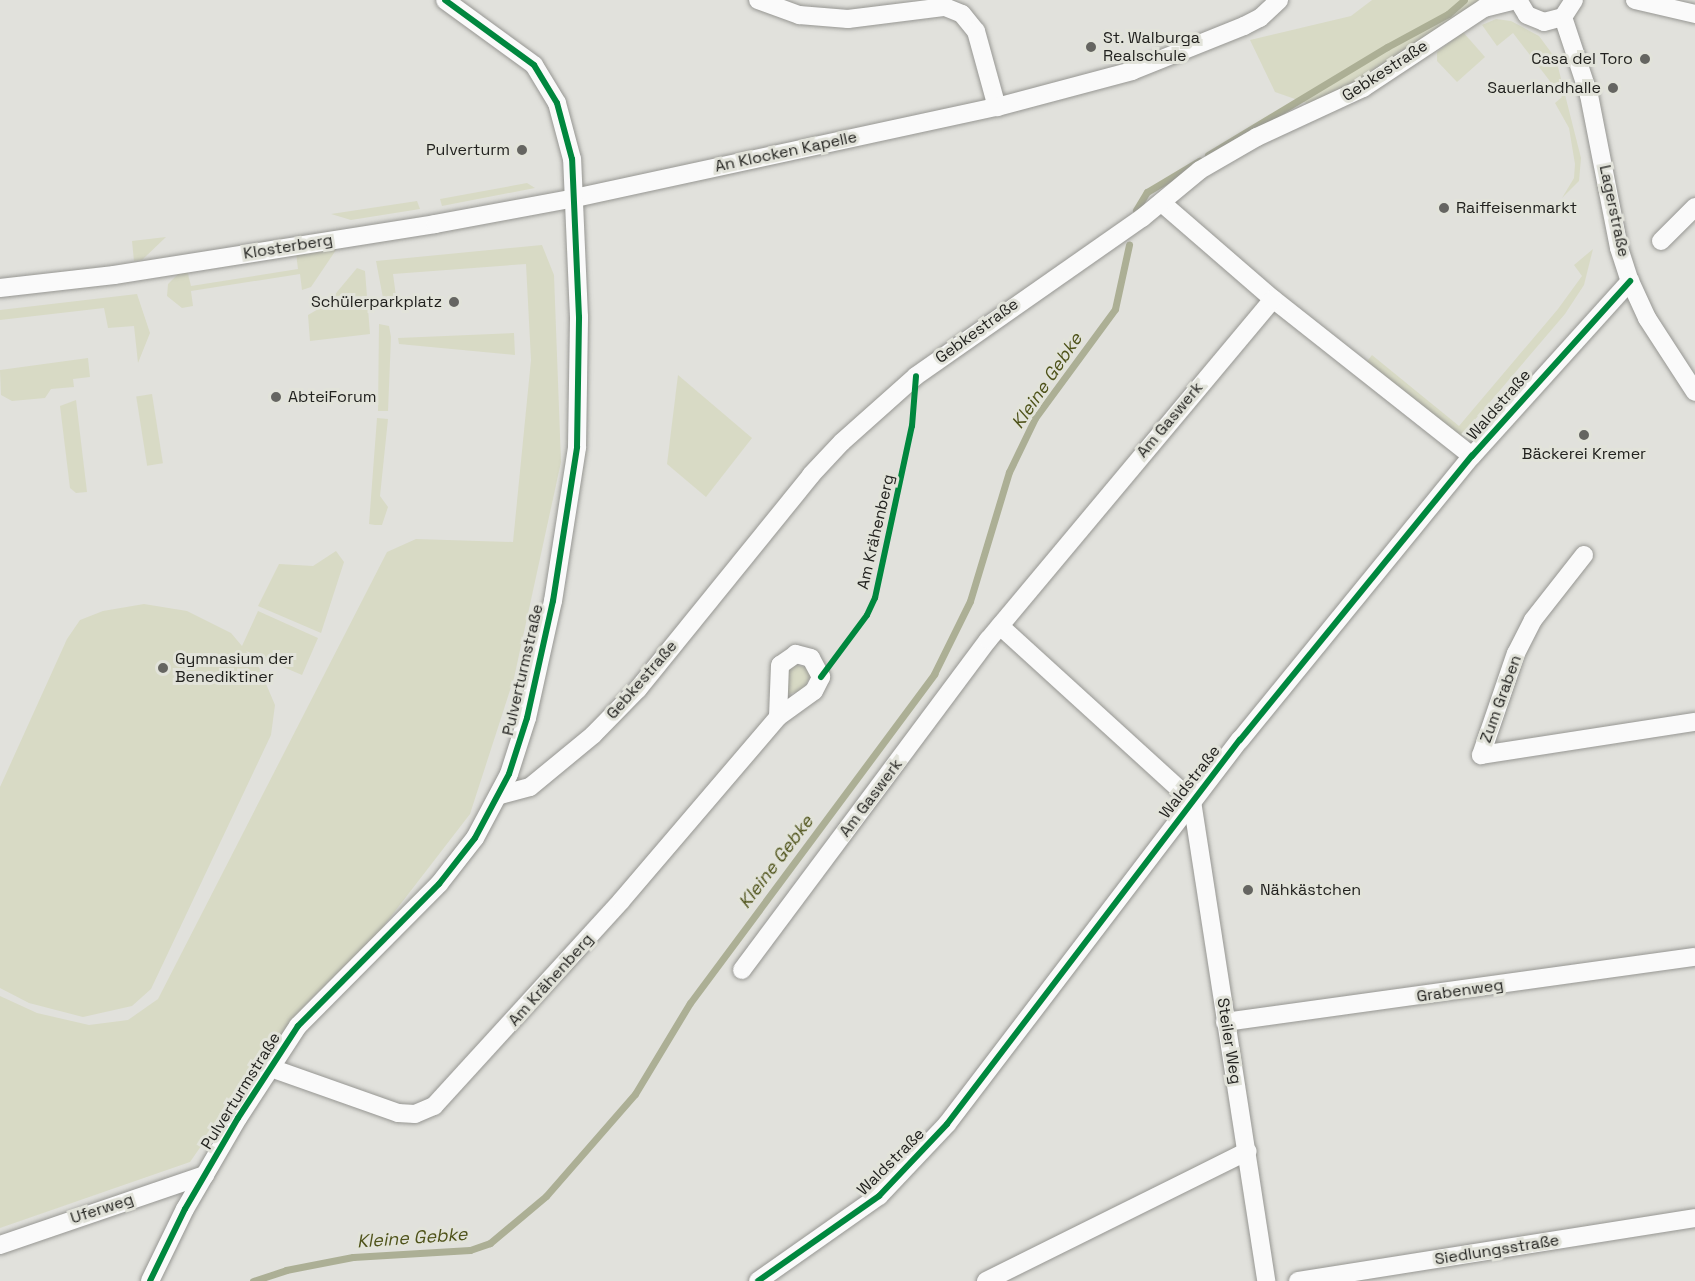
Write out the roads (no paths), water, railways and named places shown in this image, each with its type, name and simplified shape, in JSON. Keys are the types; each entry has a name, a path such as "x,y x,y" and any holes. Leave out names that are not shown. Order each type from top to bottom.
{"street":[{"name":"Pulverturmstraße","path":"150,1281 205,1175 268,1067 319,1002 454,866 500,795 527,718 553,601 574,474 580,363 575,198 568,136 552,90 519,52 445,0"},
{"path":"758,0 799,15 848,19 945,7 962,14 976,31 997,107"},
{"name":"An Klocken Kapelle","path":"575,198 997,107 1132,71 1244,26 1260,18 1279,0"},
{"path":"1517,0 1535,20 1553,21 1563,17 1574,0"},
{"name":"Gebkestraße","path":"500,795 530,787 613,716 811,475 879,406 983,326 1162,203 1200,170 1232,151 1363,88 1484,8 1517,0"},
{"path":"1635,0 1695,14"},
{"name":"Lagerstraße","path":"1563,17 1589,95 1620,248 1630,281 1647,318 1695,392"},
{"name":"Klosterberg","path":"0,288 147,270 575,198"},
{"path":"1162,203 1273,299 1472,456"},
{"path":"1661,241 1695,207"},
{"name":"Waldstraße","path":"759,1281 859,1213 927,1146 1028,1021 1192,801 1472,456 1630,281"},
{"name":"Am Gaswerk","path":"742,970 1000,626 1273,299"},
{"name":"Zum Graben","path":"1584,555 1533,620 1516,653 1481,755 1695,722"},
{"path":"1000,626 1192,801"},
{"name":"Am Krähenberg","path":"268,1067 398,1113 415,1114 435,1106 621,901 778,717"},
{"name":"Steiler Weg","path":"1192,801 1225,1022 1248,1151 1266,1281"},
{"name":"Grabenweg","path":"1225,1022 1695,957"},
{"path":"986,1281 1154,1200 1248,1151"},
{"name":"Uferweg","path":"0,1245 205,1175"},
{"name":"Siedlungsstraße","path":"1298,1281 1695,1218"}],"waterway":[{"name":"Kleine Gebke","path":"1208,155 1387,47 1448,14 1464,0"},
{"name":"Kleine Gebke","path":"1136,210 1147,192 1199,161"},
{"name":"Kleine Gebke","path":"253,1281 286,1270 353,1257 470,1250 490,1243 546,1196 635,1094 690,1003 934,674 970,601 1009,472 1035,418 1115,309 1129,245"}],"place":[{"name":"St. Walburga Realschule","path":"1091,47"},
{"name":"Casa del Toro","path":"1645,59"},
{"name":"Sauerlandhalle","path":"1613,88"},
{"name":"Pulverturm","path":"522,150"},
{"name":"Raiffeisenmarkt","path":"1444,208"},
{"name":"Schülerparkplatz","path":"454,302"},
{"name":"AbteiForum","path":"276,397"},
{"name":"Bäckerei Kremer","path":"1584,435"},
{"name":"Gymnasium der Benediktiner","path":"163,668"},
{"name":"Nähkästchen","path":"1248,890"}]}
